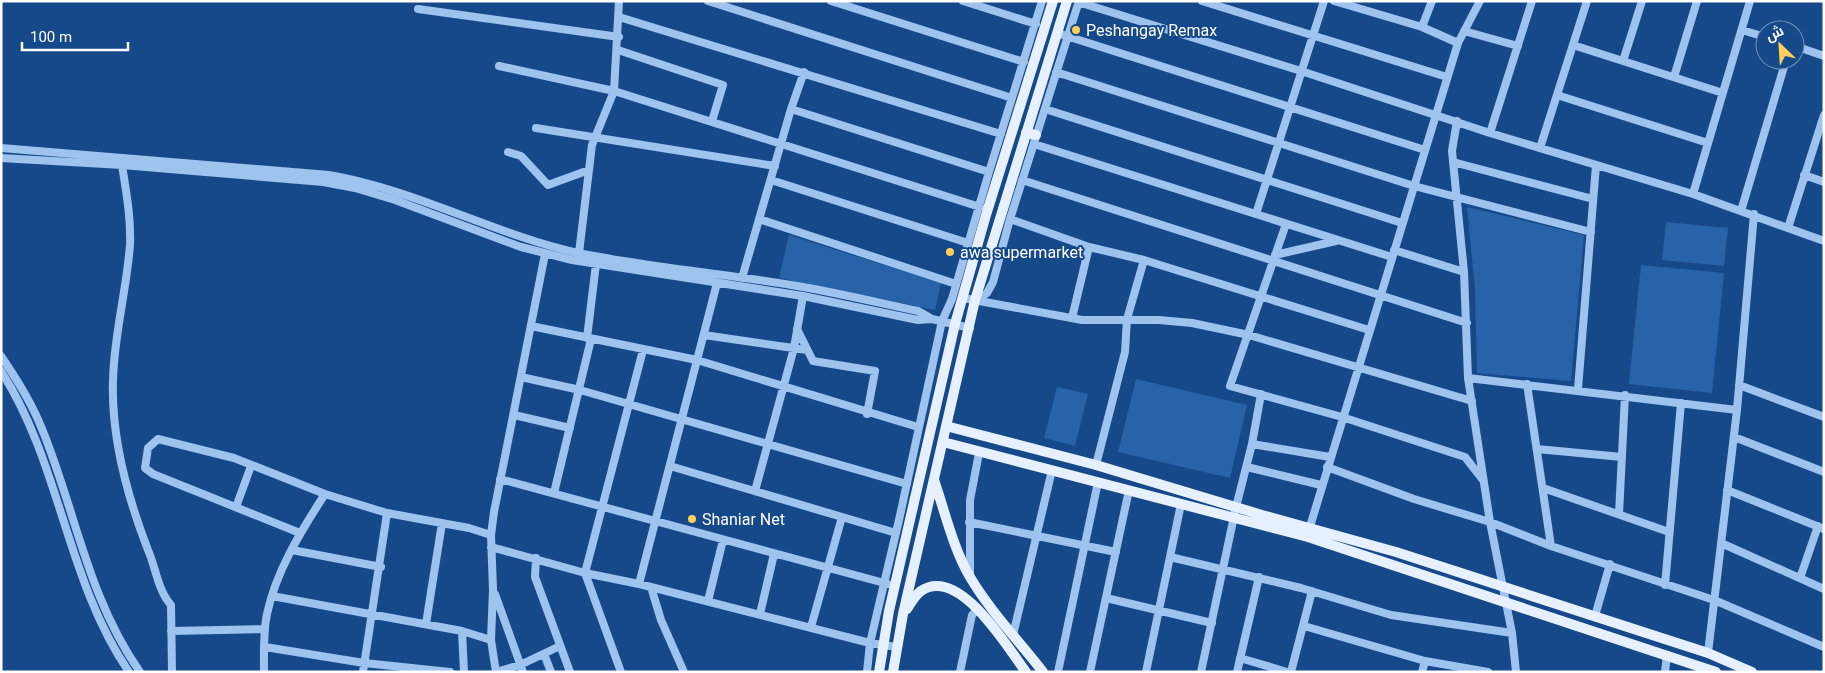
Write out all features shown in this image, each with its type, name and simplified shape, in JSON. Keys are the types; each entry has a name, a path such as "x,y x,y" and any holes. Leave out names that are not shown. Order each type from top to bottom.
{"main road":[{"path":"879,672 895,586 955,324 963,298 981,211 1034,47 1053,1"},
{"path":"893,672 903,614 976,300 1067,1"},
{"path":"1026,132 1035,140"},
{"path":"946,426 1096,465 1235,512 1308,532 1396,552 1708,652 1752,672"},
{"path":"943,442 1181,504 1235,512"},
{"path":"934,480 961,558 970,577 995,612 1043,672"},
{"path":"1308,532 1507,603 1716,672"},
{"path":"903,614 922,590 934,586 949,587 965,596 985,618 1026,672"},
{"path":"985,618 995,612"}],"street":[{"path":"579,253 589,170 595,138 614,91 620,1"},
{"path":"708,1 1012,98"},
{"path":"831,1 1024,62"},
{"path":"963,1 1036,24"},
{"path":"867,672 870,643 942,321 956,284 968,243 981,211 989,172 1024,62 1034,47 1036,24 1042,1"},
{"path":"1202,1 1448,77"},
{"path":"1256,214 1324,1"},
{"path":"1334,1 1422,27 1458,43"},
{"path":"1422,27 1432,1"},
{"path":"1308,532 1458,43 1480,1"},
{"path":"1490,133 1532,1"},
{"path":"1540,148 1587,1"},
{"path":"1623,61 1642,1"},
{"path":"1674,77 1697,1"},
{"path":"1693,194 1750,1"},
{"path":"976,300 987,293 992,286 1010,218 1078,2 1301,71 1490,133 1693,194 1754,214 1824,241"},
{"path":"418,9 619,37"},
{"path":"619,17 804,72 1001,134"},
{"path":"1742,30 1755,34"},
{"path":"1464,31 1518,46"},
{"path":"1056,34 1425,150"},
{"path":"1573,45 1723,93"},
{"path":"1805,49 1824,56"},
{"path":"618,50 723,85 712,121"},
{"path":"499,66 614,91 712,121 981,211"},
{"path":"1741,211 1783,70"},
{"path":"742,278 791,109 804,72"},
{"path":"1056,72 1414,186 1591,232"},
{"path":"1557,95 1708,143"},
{"path":"791,109 989,172"},
{"path":"1045,109 1402,222"},
{"path":"1457,121 1452,151 1464,272 1468,378 1490,522 1512,633 1516,672"},
{"path":"1788,228 1823,121"},
{"path":"536,128 775,166"},
{"path":"1035,140 1286,224 1338,240 1464,272"},
{"path":"1,148 259,173 323,182 355,188 545,254 596,264 742,278 804,288 918,311 932,319"},
{"path":"508,152 521,156 548,185 589,170"},
{"path":"1,158 259,173 329,175 362,181 448,209 528,240 579,253 717,283 803,296 918,320 932,319 970,328"},
{"path":"1453,162 1593,199"},
{"path":"122,165 130,214 130,238 118,324 113,381 118,446 134,514 154,564 164,597 171,605 172,672"},
{"path":"1578,389 1596,166"},
{"path":"1804,175 1824,182"},
{"path":"771,180 968,243"},
{"path":"1022,180 1274,257 1380,295 1467,323"},
{"path":"1708,652 1737,410 1754,214"},
{"path":"1010,218 1089,247 1144,260 1261,298 1369,330"},
{"path":"759,219 956,284"},
{"path":"1286,224 1230,386 1342,417 1465,457 1472,458 1480,452"},
{"path":"1274,257 1338,240"},
{"path":"1072,318 1089,247"},
{"path":"545,254 500,479 491,535 493,590 491,640 496,672 522,669 560,646"},
{"path":"1096,465 1125,352 1126,319 1144,260"},
{"path":"554,493 580,390 589,339 596,264"},
{"path":"639,584 717,283"},
{"path":"755,491 794,348 803,296"},
{"path":"963,298 1072,318 1192,322 1249,335 1472,401"},
{"path":"531,326 697,360 867,414 918,427"},
{"path":"798,329 812,361 876,371 867,414"},
{"path":"704,335 807,350"},
{"path":"621,672 585,573 643,350"},
{"path":"1,356 42,429 88,572 104,610 129,657 140,672"},
{"path":"1,371 15,392 32,430 80,575 96,616 129,672"},
{"path":"520,377 580,390 907,484"},
{"path":"1468,378 1578,389 1737,410"},
{"path":"1527,384 1552,546"},
{"path":"1739,384 1824,416"},
{"path":"1201,672 1235,512 1252,444 1261,394"},
{"path":"1619,514 1625,395"},
{"path":"1666,585 1681,402"},
{"path":"514,415 570,428"},
{"path":"1734,437 1824,472"},
{"path":"300,533 153,474 145,468 148,448 158,439 234,458 325,494 387,513 442,523 491,535"},
{"path":"1252,444 1330,457"},
{"path":"1536,449 1622,457"},
{"path":"970,577 969,522 973,480 980,453"},
{"path":"1465,457 1484,481"},
{"path":"236,507 251,466"},
{"path":"670,466 896,533"},
{"path":"1247,467 1321,485"},
{"path":"1327,467 1414,499 1490,522 1552,546 1714,600 1824,647"},
{"path":"1013,634 1052,470"},
{"path":"500,479 895,586"},
{"path":"1058,672 1098,482"},
{"path":"1542,488 1669,532"},
{"path":"1090,672 1129,490"},
{"path":"1727,490 1821,528 1800,578"},
{"path":"264,672 265,629 272,596 300,533 325,494"},
{"path":"1146,672 1181,504"},
{"path":"363,672 370,613 381,567 387,513"},
{"path":"812,627 842,517"},
{"path":"969,522 1116,552"},
{"path":"426,624 442,523"},
{"path":"708,601 723,540"},
{"path":"1721,543 1824,589"},
{"path":"491,547 585,573 652,587 870,643 897,647"},
{"path":"292,550 381,567"},
{"path":"760,614 774,554"},
{"path":"1170,557 1259,577 1412,620 1512,633"},
{"path":"536,558 535,577 570,672"},
{"path":"1595,616 1610,564"},
{"path":"1237,672 1259,577"},
{"path":"652,587 661,620 684,672"},
{"path":"493,590 522,669"},
{"path":"1240,658 1289,672 1304,626 1312,591"},
{"path":"272,596 462,631 491,640"},
{"path":"1106,598 1212,623"},
{"path":"960,672 972,615 977,610"},
{"path":"1304,626 1425,661 1488,672"},
{"path":"171,631 265,629"},
{"path":"462,631 464,672"},
{"path":"264,647 364,663 450,672"},
{"path":"544,654 551,672"},
{"path":"1665,672 1667,655"},
{"path":"122,661 129,657"},
{"path":"1422,672 1425,661"}],"shaded area":[{"path":"1467,207 1584,235 1571,381 1477,373 1475,290"},
{"path":"1666,222 1728,228 1724,266 1662,260"},
{"path":"789,235 941,283 935,310 779,278"},
{"path":"1641,265 1724,273 1712,393 1629,384"},
{"path":"1136,379 1247,405 1230,478 1118,452"},
{"path":"1057,387 1088,394 1075,446 1044,438"}],"place":[{"name":"Peshangay Remax","path":"1076,30"},
{"name":"awa supermarket","path":"950,252"},
{"name":"Shaniar Net","path":"692,519"}]}
